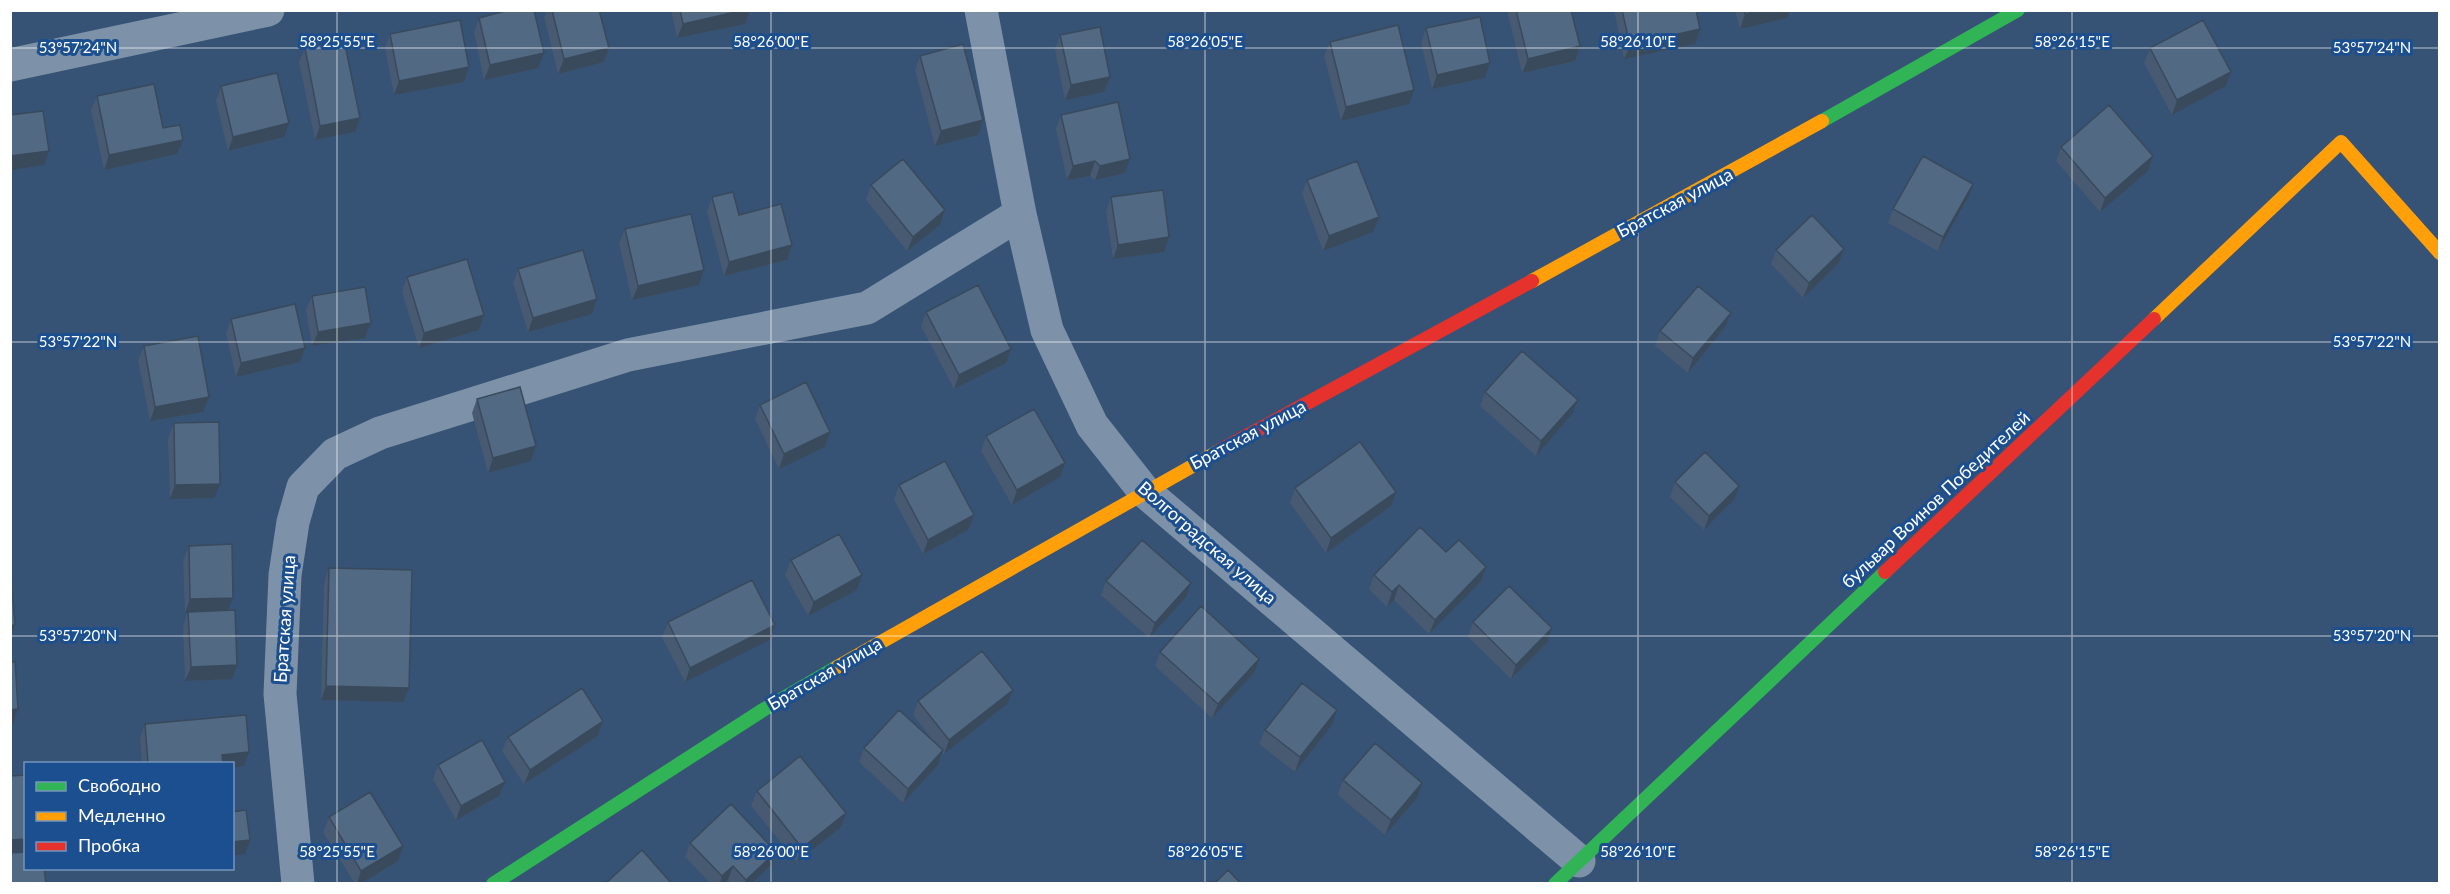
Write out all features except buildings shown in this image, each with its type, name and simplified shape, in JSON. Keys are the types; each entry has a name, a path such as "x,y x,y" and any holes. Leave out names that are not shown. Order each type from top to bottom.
{"main road":[{"name":"Братская улица","path":"493,884 763,710 1144,491 1747,164 2018,10"},
{"name":"бульвар Воинов Победителей","path":"1555,884 2341,142 2439,253"}],"street":[{"path":"10,65 268,10"},
{"name":"Волгоградская улица","path":"981,10 1020,214 1047,330 1092,425 1144,491 1579,861"},
{"name":"Братская улица","path":"298,884 280,694 285,575 293,522 303,487 335,454 380,433 628,354 867,308 1020,214"}],"traffic: fast":[{"path":"1822,121 2018,10"},
{"path":"1555,884 1885,572"},
{"path":"493,884 763,710 837,667"}],"traffic: slow":[{"path":"1532,281 1822,121"},
{"path":"2154,319 2341,142 2440,253"},
{"path":"837,667 1219,451"}],"traffic: jam":[{"path":"1219,451 1532,281"},
{"path":"1885,572 2154,319"}]}
